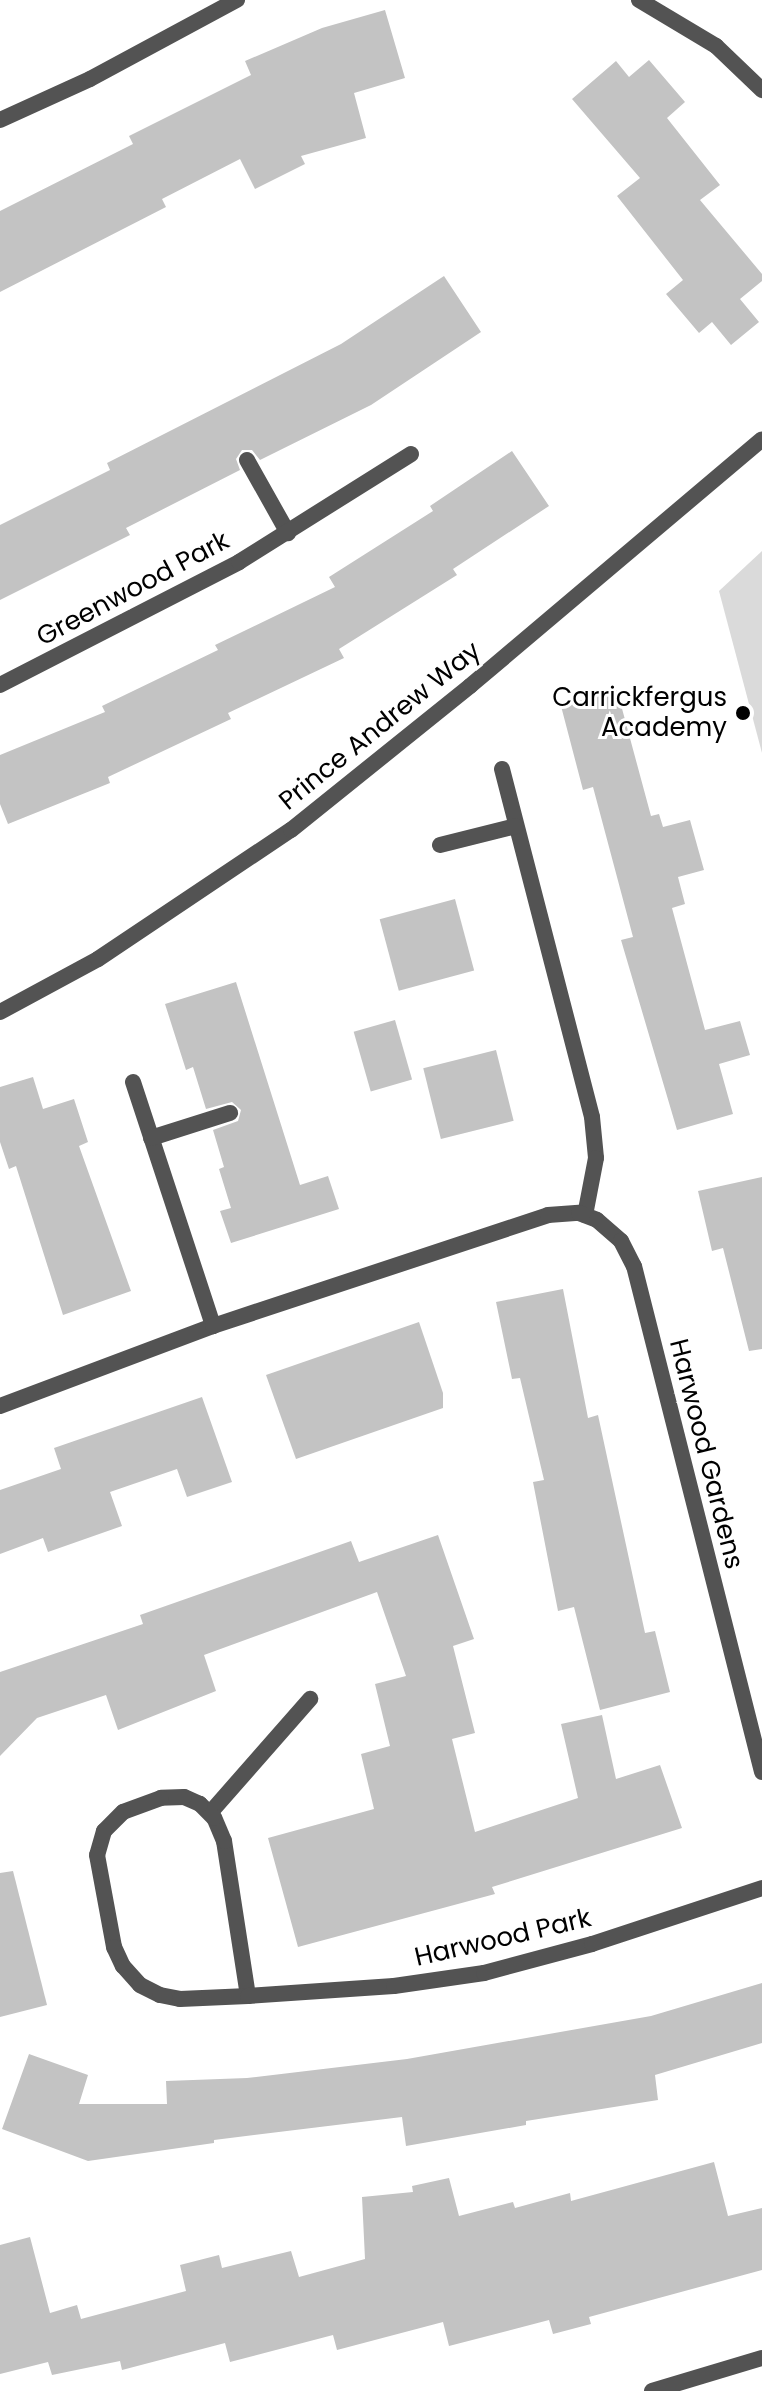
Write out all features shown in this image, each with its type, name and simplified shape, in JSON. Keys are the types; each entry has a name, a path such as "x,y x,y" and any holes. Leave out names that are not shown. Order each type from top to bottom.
{"street":[{"path":"0,120 90,79 237,0"},
{"path":"639,0 716,46 762,90"},
{"name":"Prince Andrew Way","path":"0,1012 98,959 291,830 470,686 762,439"},
{"name":"Greenwood Park","path":"0,685 216,575 411,454"},
{"path":"247,460 288,533"},
{"path":"0,1406 213,1326 548,1215 585,1215 596,1158 595,1136 502,769"},
{"path":"440,845 516,826"},
{"path":"133,1082 213,1326"},
{"path":"151,1138 230,1113"},
{"name":"Harwood Gardens","path":"585,1215 616,1234 634,1266 762,1772"},
{"path":"248,1996 224,1841 210,1813 310,1699"},
{"name":"Harwood Park","path":"210,1813 189,1799 167,1797 130,1807 110,1822 102,1835 97,1855 110,1933 128,1973 160,1995 180,1999 248,1996 394,1986 484,1973 592,1944 762,1888"},
{"path":"652,2391 762,2358"}],"shaded area":[{"path":"762,551 762,753 719,591"}],"building":[{"path":"385,10 405,78 354,93 366,138 301,156 305,164 255,189 240,159 162,199 166,207 0,292 0,211 133,144 129,136 251,75 245,61 322,28"},
{"path":"649,60 685,102 667,118 720,185 700,200 762,274 762,281 740,299 759,322 731,345 712,322 699,333 666,294 683,280 617,196 640,178 572,99 616,61 629,77"},
{"path":"444,276 481,332 371,405 260,460 252,450 242,450 236,459 240,470 126,528 130,535 0,600 0,525 110,470 107,463 341,344"},
{"path":"512,451 549,506 453,569 457,575 339,649 344,658 228,713 231,719 108,777 110,783 8,824 0,804 0,755 105,712 102,706 218,650 215,645 335,587 329,577 433,511 430,506"},
{"path":"617,690 651,816 659,814 663,827 690,820 704,870 678,877 685,904 672,908 705,1030 740,1021 750,1055 719,1064 733,1114 677,1130 621,940 633,937 593,787 583,790 561,706"},
{"path":"455,899 474,970 399,991 380,919"},
{"path":"236,982 300,1185 328,1176 339,1209 231,1243 220,1211 231,1208 219,1169 224,1167 213,1130 238,1121 241,1110 232,1102 206,1109 193,1067 186,1070 165,1004"},
{"path":"395,1020 412,1080 371,1091 354,1032"},
{"path":"496,1050 514,1121 441,1139 423,1068"},
{"path":"33,1077 43,1109 74,1099 88,1142 79,1146 131,1291 63,1315 16,1166 9,1169 0,1142 0,1087"},
{"path":"762,1177 762,1349 749,1351 723,1248 712,1251 698,1191"},
{"path":"563,1289 588,1418 598,1415 645,1633 655,1631 670,1692 600,1710 574,1607 558,1611 533,1482 544,1480 520,1378 512,1379 496,1302"},
{"path":"419,1322 443,1393 443,1408 296,1459 266,1375"},
{"path":"202,1397 232,1482 187,1497 177,1469 110,1492 122,1526 48,1552 43,1538 0,1554 0,1490 61,1469 54,1448"},
{"path":"438,1535 474,1639 453,1646 475,1733 452,1739 475,1832 578,1798 561,1724 602,1715 616,1779 660,1765 682,1828 492,1887 495,1894 298,1947 268,1838 374,1809 361,1754 390,1746 375,1684 406,1676 377,1592 204,1655 216,1691 118,1730 106,1695 37,1718 0,1756 0,1672 143,1624 140,1615 351,1541 359,1562"},
{"path":"13,1871 47,2005 0,2017 0,1873"},
{"path":"762,1983 762,2043 655,2075 658,2100 526,2121 526,2125 406,2146 402,2117 214,2140 214,2143 88,2161 2,2129 29,2054 88,2075 79,2104 167,2104 166,2081 247,2078 407,2059 651,2016"},
{"path":"714,2162 728,2216 762,2208 762,2270 589,2317 591,2324 553,2334 549,2320 449,2346 443,2322 337,2350 333,2335 230,2362 225,2343 122,2370 120,2361 52,2375 48,2362 0,2374 0,2245 30,2237 50,2313 77,2305 81,2319 186,2291 180,2265 219,2255 222,2268 291,2251 299,2277 365,2259 362,2197 413,2192 412,2186 449,2178 459,2216 513,2202 515,2208 570,2193 571,2201"}],"place":[{"name":"Carrickfergus Academy","path":"743,713"}]}
